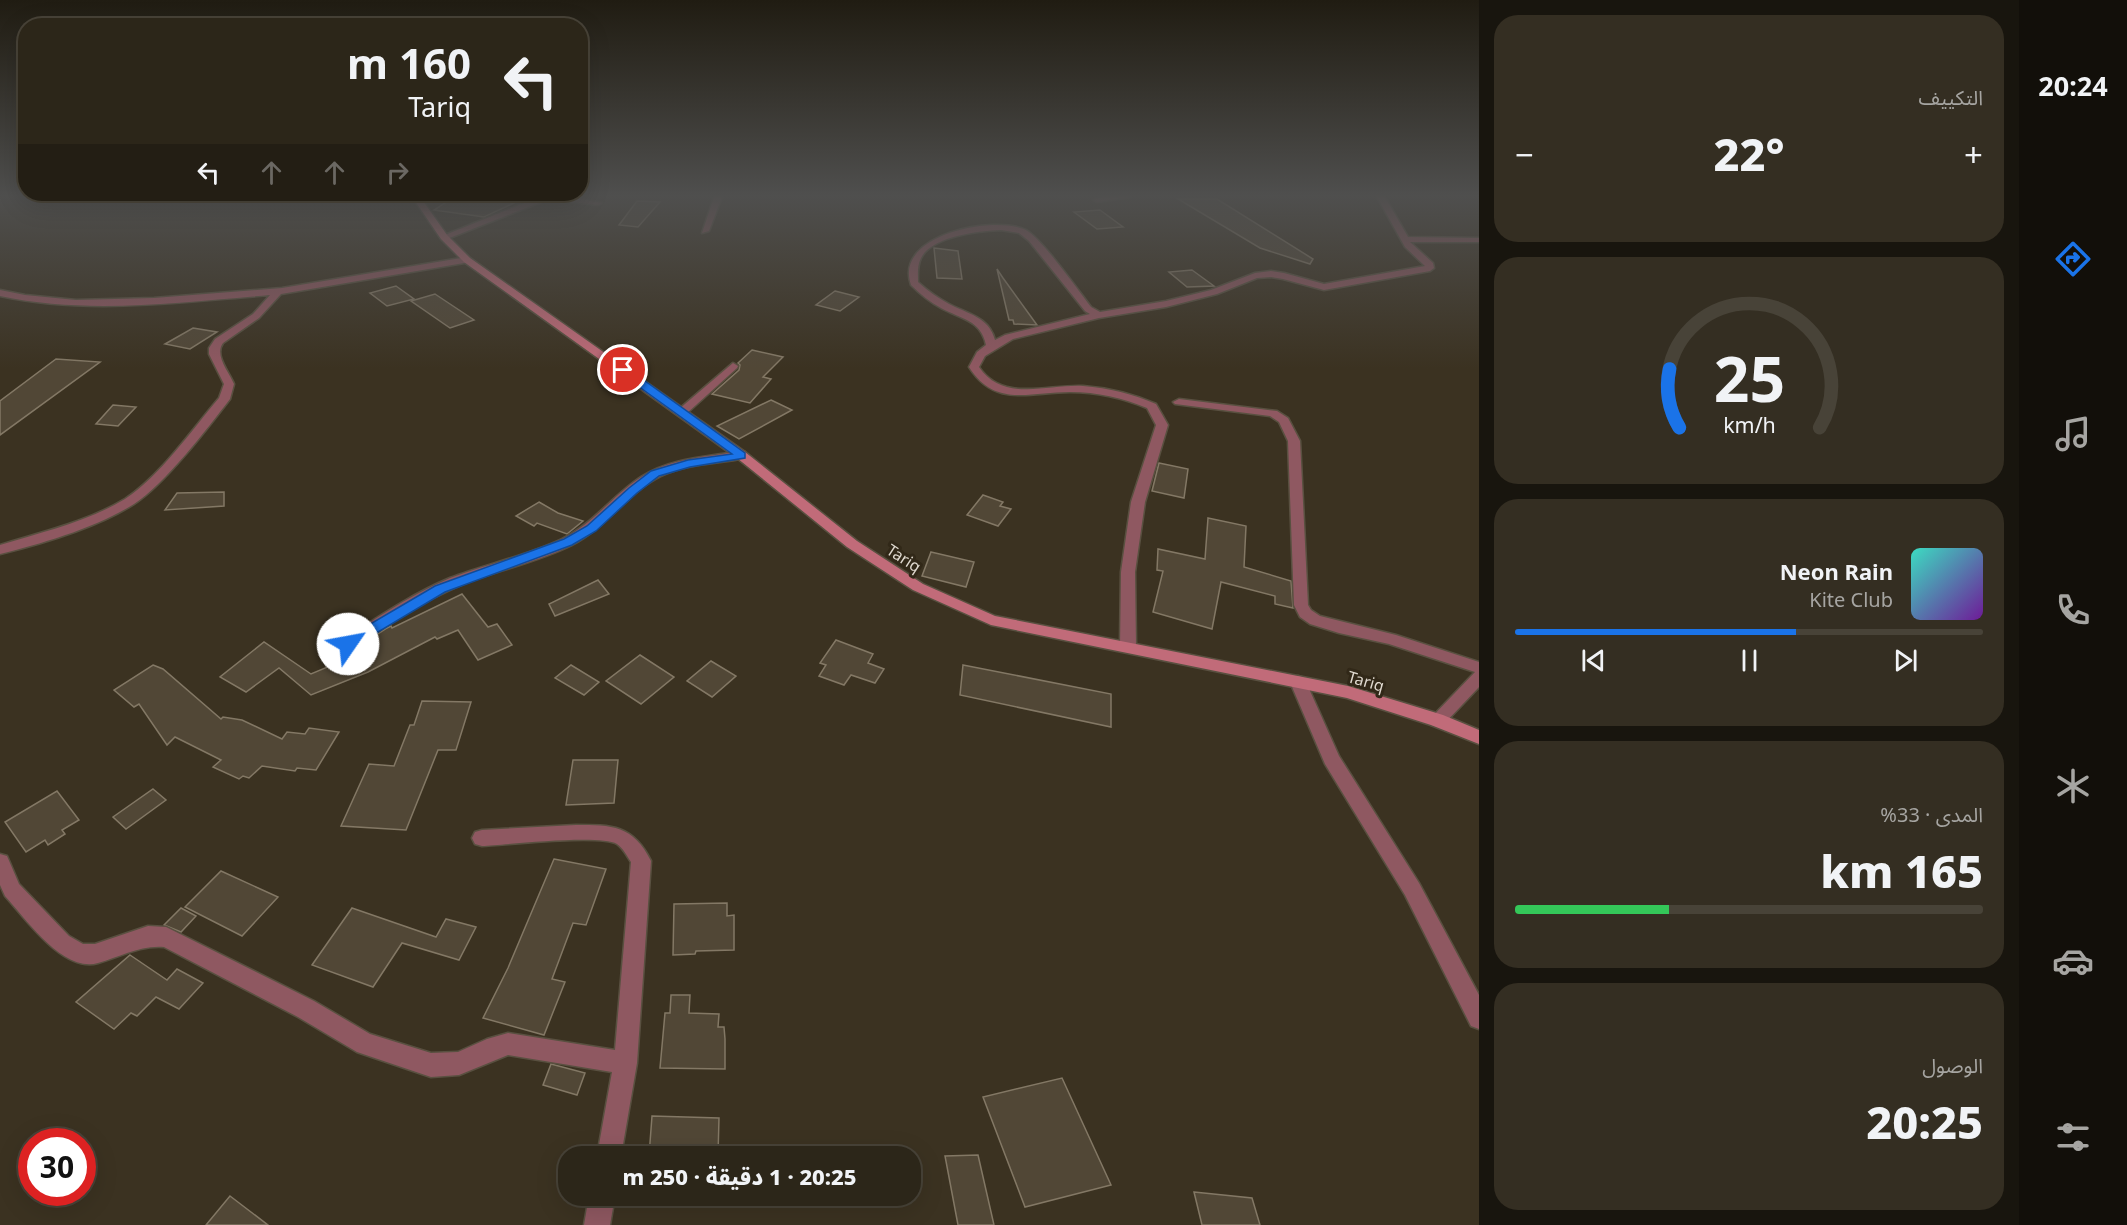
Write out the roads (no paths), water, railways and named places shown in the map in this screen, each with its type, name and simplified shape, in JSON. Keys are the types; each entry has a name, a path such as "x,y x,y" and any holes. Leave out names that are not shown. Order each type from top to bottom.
{"main road":[{"name":"Tariq","path":"461,254 741,455 852,544 918,586 992,620 1348,692 1437,720 1479,737"}],"street":[{"path":"919,254 913,269 914,283 929,296 978,320 989,333 991,346"},
{"path":"1044,254 1088,309 1099,315"},
{"path":"1128,647 1128,572 1138,502 1162,425 1152,406 1119,393 1070,389 1006,392 987,386 974,367 981,354 991,346 1010,337 1099,315 1166,304 1214,292 1256,276 1271,274 1284,276 1324,287 1430,268 1429,263 1419,254"},
{"path":"0,293 57,302 117,303 278,292 467,260"},
{"path":"0,550 93,520 130,501 158,477 224,399 229,384 214,354 214,348 219,341 256,316 278,292"},
{"path":"682,412 733,366"},
{"path":"1179,402 1264,410 1284,420 1294,441 1301,605 1305,613 1315,620 1339,628 1391,639 1479,668"},
{"path":"334,653 440,589 537,555 576,538 592,529 633,490 655,474 680,466 741,455"},
{"path":"1437,720 1479,677"},
{"path":"1298,682 1331,759 1412,889 1479,1018"},
{"path":"482,838 582,832 619,835 632,845 641,861 641,888 625,1063 611,1146"},
{"path":"0,862 12,890 62,943 80,954 95,954 148,936 166,937 306,1009 365,1044 431,1065 459,1062 486,1050 508,1044 625,1063"},
{"path":"597,1225 600,1206"}]}
